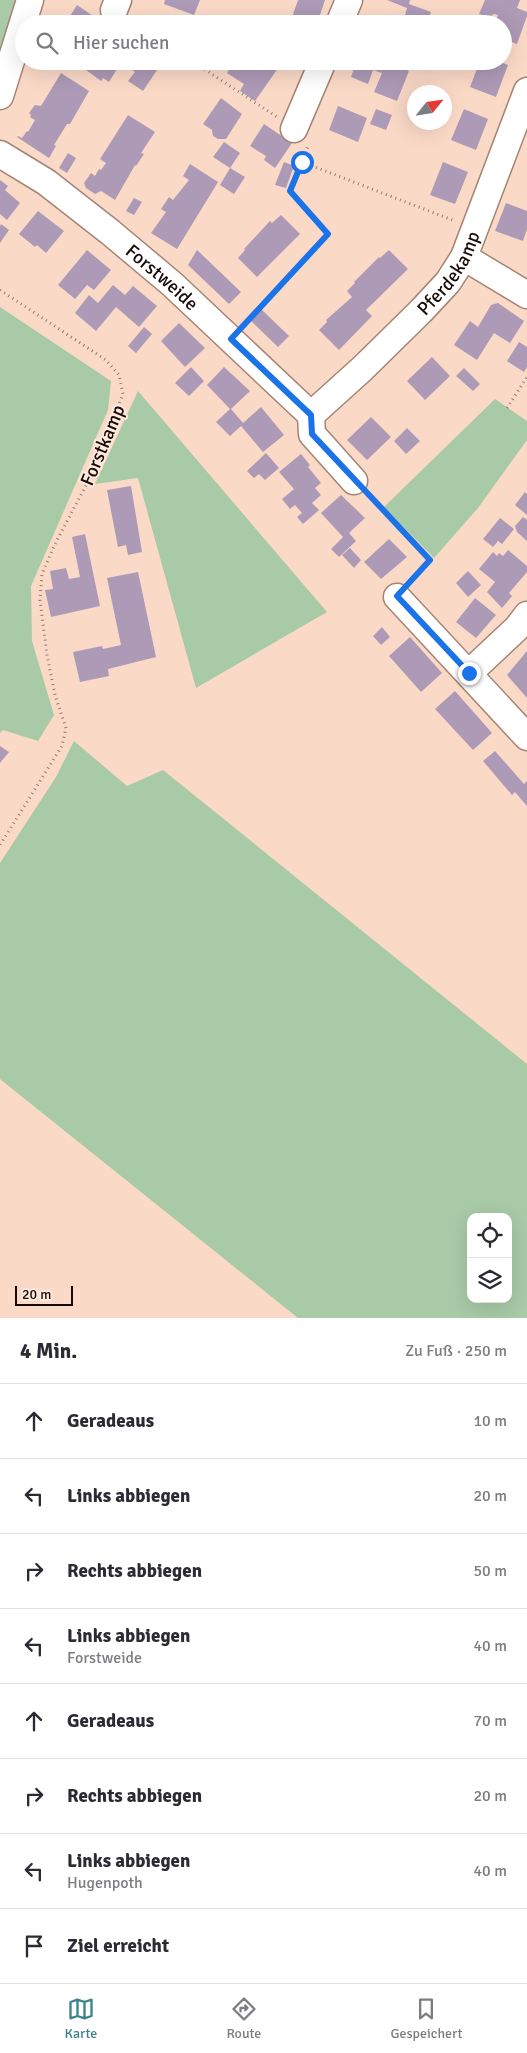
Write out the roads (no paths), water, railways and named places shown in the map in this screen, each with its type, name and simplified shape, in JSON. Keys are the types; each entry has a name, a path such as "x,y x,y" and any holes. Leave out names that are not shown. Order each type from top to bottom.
{"street":[{"path":"25,15 30,0"},
{"path":"343,15 349,0"},
{"path":"0,96 15,48"},
{"path":"294,129 319,70"},
{"name":"Pferdekamp","path":"311,415 363,368 448,282 464,257 476,230 527,91"},
{"name":"Forstweide","path":"0,154 46,182 172,284 311,415"},
{"path":"464,257 527,295"},
{"path":"311,415 312,434 354,481"},
{"path":"397,596 527,737"},
{"path":"469,673 517,628 527,615"}]}
